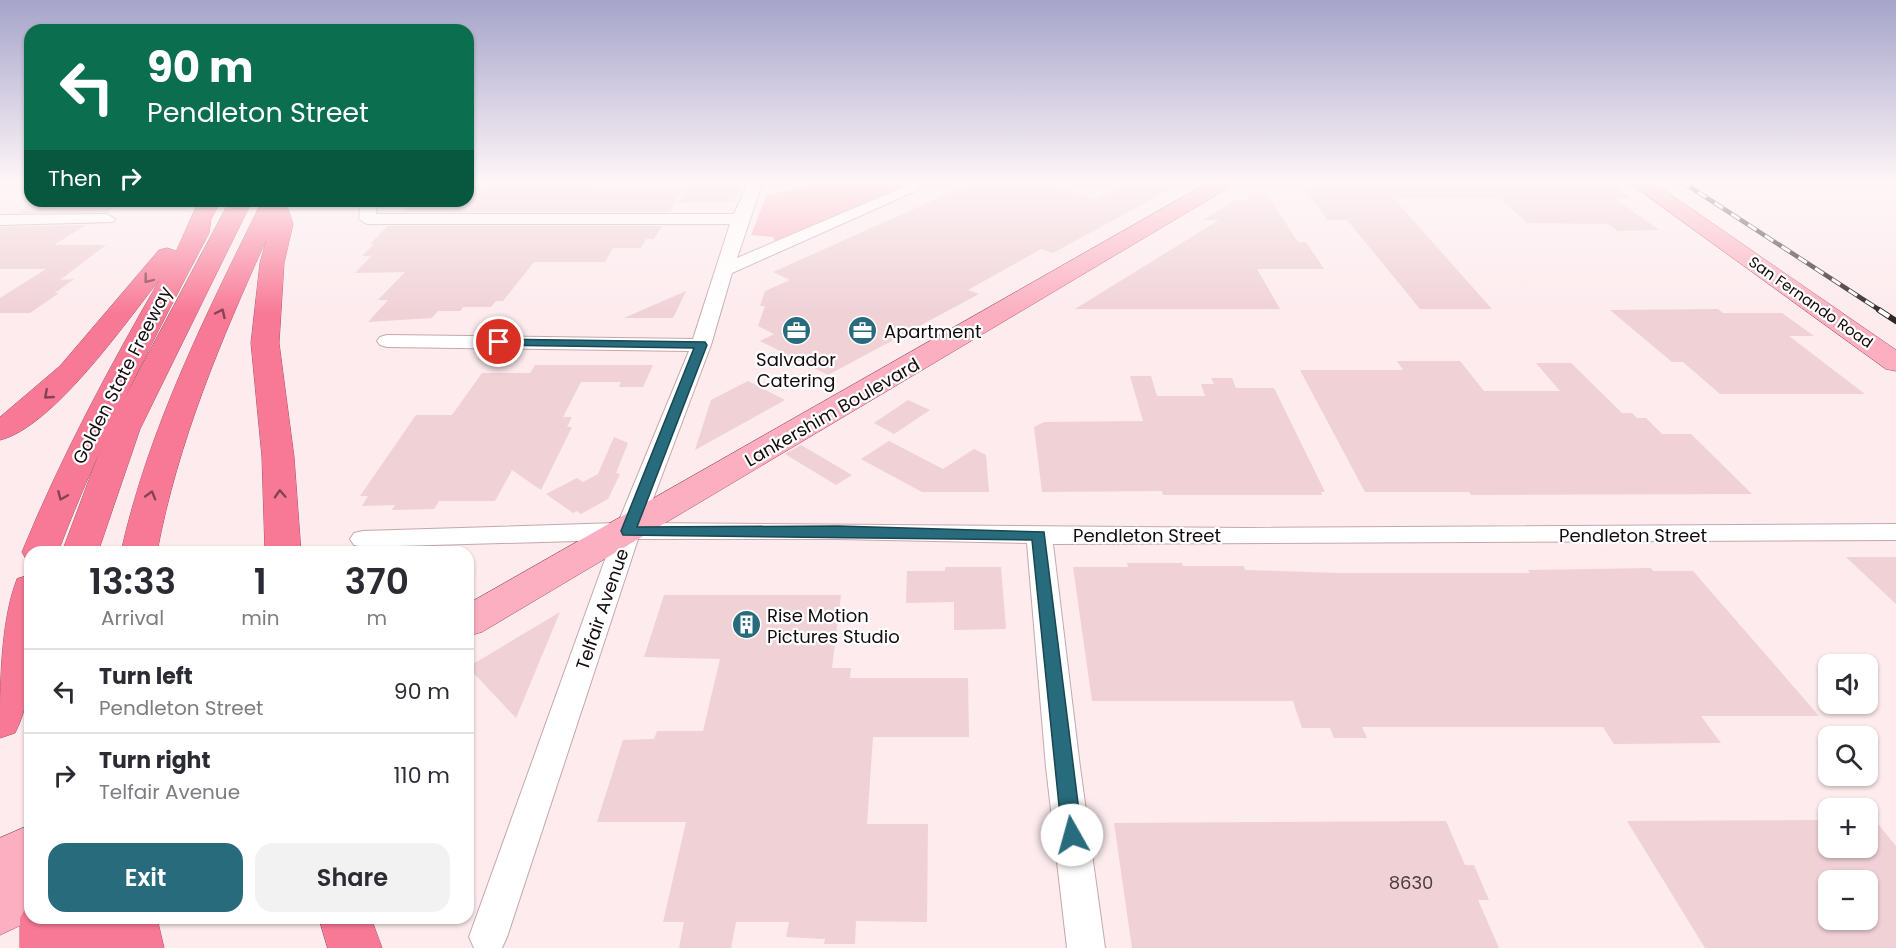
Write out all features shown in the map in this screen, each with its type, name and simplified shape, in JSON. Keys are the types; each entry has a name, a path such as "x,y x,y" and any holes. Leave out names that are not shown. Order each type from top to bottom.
{"highway":[{"path":"0,430 44,399 67,378 192,225"},
{"name":"Golden State Freeway","path":"42,546 70,476 115,383 200,225"},
{"path":"82,546 124,429 229,225"},
{"path":"102,546 140,424 240,225"},
{"path":"140,546 144,519 172,425 204,348 262,225"},
{"path":"282,225 270,274 265,343 278,457 283,546"},
{"path":"0,721 24,615"},
{"path":"46,924 47,948"},
{"path":"82,924 83,948"},
{"path":"132,924 136,948"},
{"path":"347,924 355,948"}],"main road":[{"name":"Lankershim Boulevard","path":"474,619 628,531 1148,225"},
{"name":"San Fernando Road","path":"1700,225 1896,363"},
{"path":"0,863 24,850"},
{"path":"0,911 24,897"}],"street":[{"name":"Telfair Avenue","path":"488,937 628,531 701,345 738,225"},
{"path":"724,270 828,225"},
{"path":"387,341 701,345"},
{"name":"Pendleton Street","path":"363,539 628,531 838,531 1038,535 1684,535 1896,532"},
{"path":"1038,535 1063,767 1086,948"}],"shaded area":[{"path":"755,225 812,225 775,241 773,237 751,235"}],"building":[{"path":"86,225 54,245 106,245 60,280 74,279 55,293 59,293 30,313 0,313 0,298 46,269 0,269 0,227"},
{"path":"877,225 1104,225 1053,253 1041,249 968,290 979,294 828,375 760,341 774,334 758,326 765,306 760,306 765,291 790,280 773,272"},
{"path":"1211,225 1287,225 1298,242 1306,242 1324,269 1257,269 1280,309 1075,309"},
{"path":"1351,225 1417,225 1492,309 1420,309"},
{"path":"1610,225 1652,225 1659,230 1618,231"},
{"path":"388,226 662,226 654,239 646,239 641,248 613,248 605,262 534,262 503,301 496,301 491,307 463,307 460,311 438,311 432,318 368,322 388,300 378,300 405,272 355,273 371,256 362,256 374,244 370,244"},
{"path":"686,291 673,318 624,318"},
{"path":"1718,309 1723,313 1782,313 1814,336 1789,336 1865,394 1720,394 1683,362 1672,362 1610,310"},
{"path":"1397,361 1460,361 1484,391 1560,391 1536,363 1571,363 1622,413 1632,413 1637,418 1646,418 1662,434 1691,434 1752,494 1471,495 1469,492 1365,492 1300,370 1403,370"},
{"path":"535,365 653,365 643,387 619,387 621,382 581,382 563,417 572,417 567,427 572,427 541,490 512,470 495,501 439,501 434,509 392,510 395,505 362,506 368,496 360,496 416,415 452,415 482,373 530,373"},
{"path":"1130,376 1151,376 1157,396 1205,396 1201,384 1214,384 1211,378 1232,378 1236,388 1274,388 1325,492 1321,492 1322,495 1163,495 1162,491 1042,492 1034,427 1044,422 1143,421"},
{"path":"748,381 785,400 695,450 711,400"},
{"path":"908,400 930,410 894,434 874,423"},
{"path":"614,437 628,443 616,473 620,474 608,499 581,514 577,511 573,513 546,494 577,478 583,482 598,474"},
{"path":"889,441 943,469 974,449 986,455 989,492 922,492 861,459"},
{"path":"801,445 852,475 836,485 785,454"},
{"path":"1846,557 1896,557 1896,604"},
{"path":"1127,563 1182,563 1183,566 1244,566 1245,570 1339,573 1530,573 1528,570 1651,568 1653,571 1693,571 1819,716 1701,716 1721,743 1614,744 1603,727 1362,727 1367,738 1334,738 1330,728 1302,728 1293,701 1092,701 1073,567 1128,567"},
{"path":"945,567 1001,567 1006,629 954,630 954,602 906,603 907,571 945,571"},
{"path":"664,595 841,595 832,668 851,668 850,678 968,678 969,737 873,737 867,824 928,824 927,922 856,921 855,944 824,944 825,939 786,937 789,922 736,922 731,948 679,948 684,922 663,922 686,822 597,822 623,740 654,739 657,731 703,731 720,659 644,657"},
{"path":"560,612 516,718 474,673 474,663"},
{"path":"1818,820 1818,858 1878,858 1878,824 1896,846 1896,948 1705,948 1627,821"},
{"path":"1446,821 1465,865 1474,865 1489,900 1478,900 1499,948 1132,948 1114,823"}],"railway":[{"path":"1749,225 1881,311"},
{"path":"1879,310 1896,321"}],"place":[{"name":"Salvador Catering","path":"796,330"},
{"name":"Apartment","path":"863,331"},
{"name":"Rise Motion Pictures Studio","path":"746,625"}],"route":[{"path":"499,342 701,345 628,531 838,531 1038,535 1072,835"}]}
